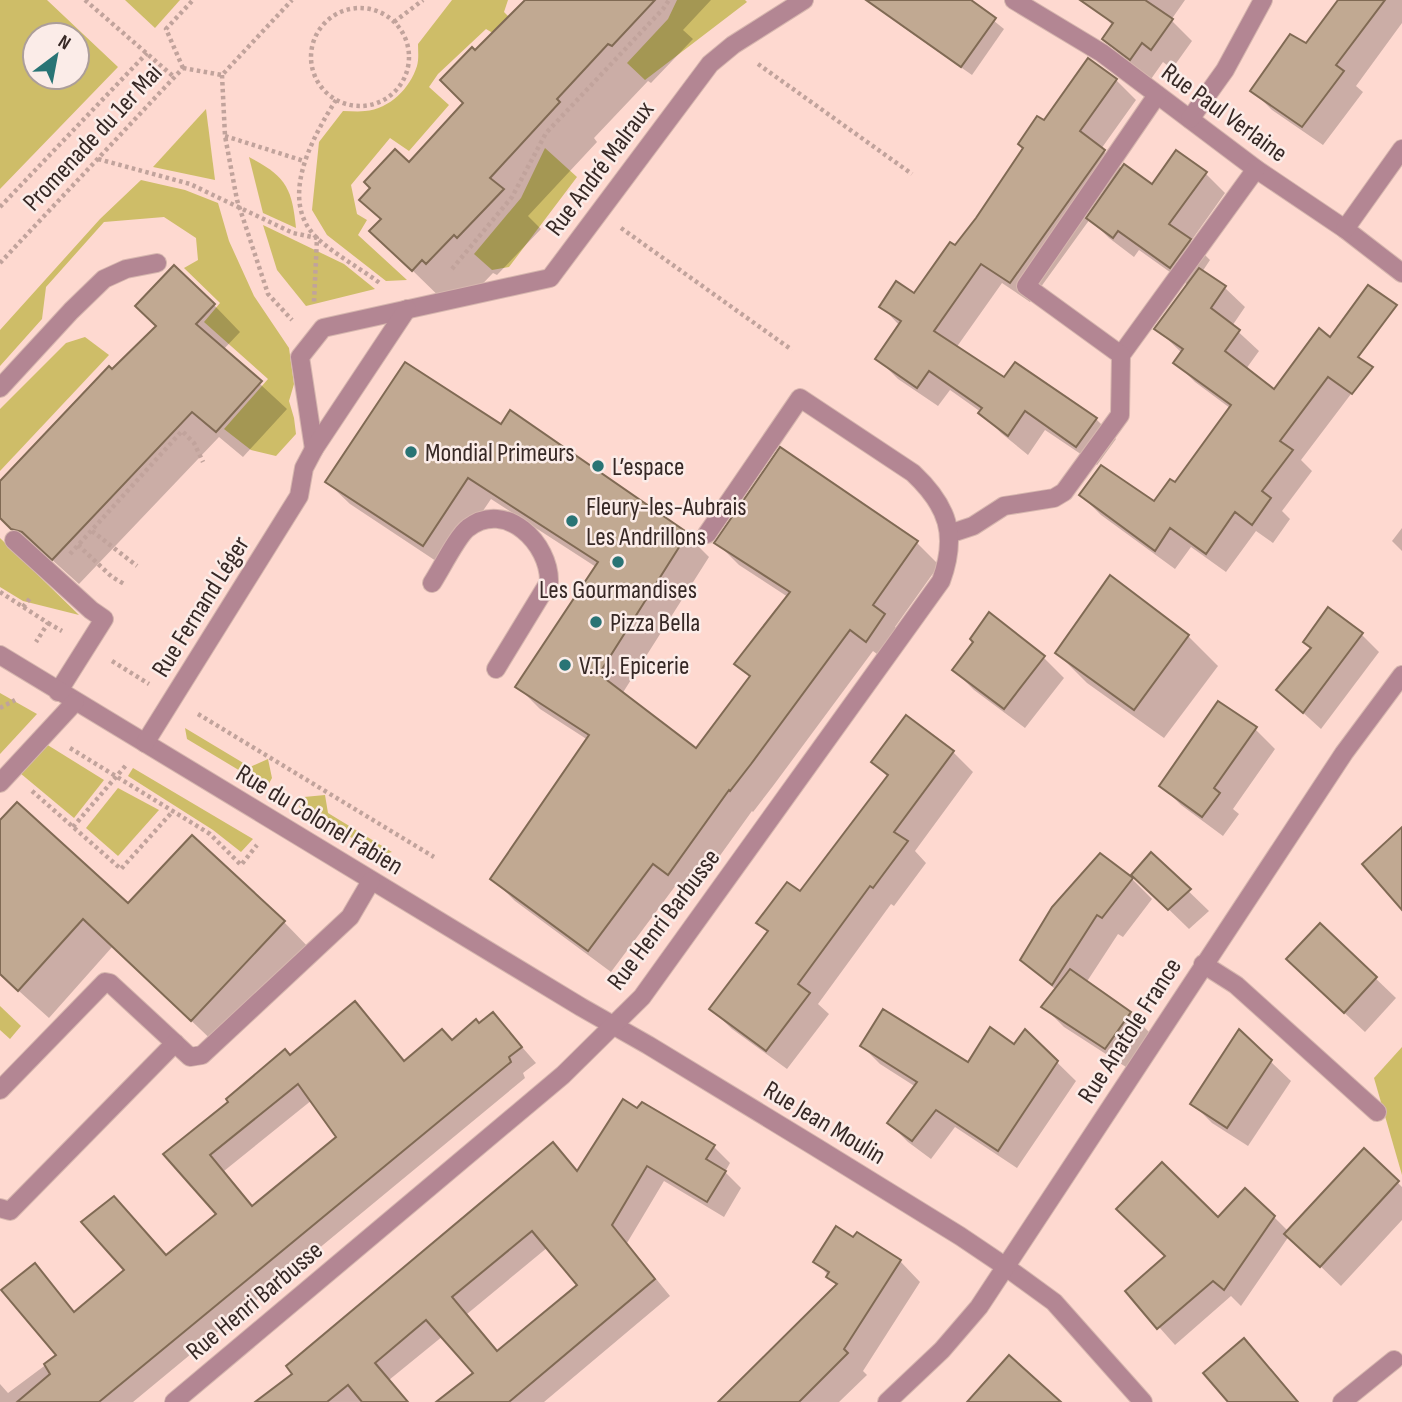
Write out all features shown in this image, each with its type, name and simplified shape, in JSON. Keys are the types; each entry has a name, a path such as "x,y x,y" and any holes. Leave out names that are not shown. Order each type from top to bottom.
{"street":[{"name":"Rue André Malraux","path":"311,341 323,328 550,278 710,64 733,45 804,0"},
{"name":"Rue Paul Verlaine","path":"1014,0 1102,53 1256,169 1345,229 1402,273"},
{"path":"1190,119 1225,69 1262,0"},
{"path":"1121,355 1026,286 1157,95"},
{"path":"1345,229 1402,149"},
{"path":"949,534 973,526 1004,506 1054,498 1063,492 1120,415 1121,355 1256,169"},
{"path":"0,388 104,279 126,269 157,264"},
{"path":"314,449 410,308"},
{"path":"311,341 300,357 314,449"},
{"name":"Rue Henri Barbusse","path":"174,1402 563,1075 642,997 941,581 950,553 949,534 940,502 929,488 913,473 800,398 707,534"},
{"name":"Rue Fernand Léger","path":"145,743 299,496 304,468 314,449"},
{"path":"432,583 467,528 485,520 506,520 528,533 542,549 550,568 549,582 496,669"},
{"path":"14,540 104,619 58,692"},
{"name":"Rue du Colonel Fabien","path":"0,655 614,1025"},
{"name":"Rue Anatole France","path":"887,1402 942,1350 979,1307 1344,753 1402,676"},
{"path":"5,778 75,702"},
{"path":"0,1090 104,982 110,982 190,1057 202,1055 350,917 371,881"},
{"path":"1203,964 1236,985 1377,1112"},
{"name":"Rue Jean Moulin","path":"614,1025 960,1236 1006,1267 1054,1302 1143,1402"},
{"path":"0,1208 10,1211 175,1043"},
{"path":"1342,1402 1394,1360"}],"path":[{"path":"85,0 174,77"},
{"name":"Promenade du 1er Mai","path":"183,68 166,29 192,0"},
{"path":"292,0 222,75 225,136 239,208 268,294 311,341"},
{"path":"394,22 424,0"},
{"path":"458,298 452,268 512,197 546,133 663,9 668,0"},
{"path":"365,8 381,13 394,22 403,34 409,64 404,79 394,92 382,101 367,106 336,100 323,89 314,75 311,59 313,43 320,27 333,16 348,9 365,8"},
{"path":"733,45 912,174"},
{"path":"0,207 147,53"},
{"name":"Promenade du 1er Mai","path":"183,68 222,75"},
{"name":"Promenade du 1er Mai","path":"0,263 183,68"},
{"path":"336,100 317,131 304,161 300,189 302,220 317,238 410,308"},
{"path":"225,136 304,161"},
{"path":"98,159 190,184 293,233 317,238"},
{"path":"599,213 792,350"},
{"path":"311,341 317,238"},
{"path":"126,585 78,545 182,431 194,443 203,462"},
{"path":"92,531 137,566"},
{"path":"0,592 434,857"},
{"path":"33,646 48,623"},
{"path":"0,708 15,699"},
{"path":"58,741 210,834 241,864 260,841"},
{"path":"74,827 128,762 118,757"},
{"path":"5,778 74,827 121,869 173,811"}],"shaded area":[{"path":"0,0 47,0 69,21 21,21 21,91 91,91 91,42 118,67 0,189"},
{"path":"125,0 180,0 155,28"},
{"path":"452,0 508,0 504,12 520,28 508,42 486,29 438,74 429,87 449,105 409,151 390,138 351,185 357,214 367,220 358,235 407,280 386,281 327,235 312,210 319,142 343,111 374,109 398,96 414,74 418,44"},
{"path":"677,0 747,2 645,80 627,63 668,19"},
{"path":"206,109 215,180 153,167"},
{"path":"545,148 577,177 509,267 492,270 474,254 521,198"},
{"path":"249,157 271,170 285,185 292,203 296,228 263,213"},
{"path":"141,180 185,190 218,203 229,241 254,296 289,348 294,384 289,401 296,434 276,456 251,450 224,429 268,379 204,322 220,303 184,268 198,260 196,238 164,217 104,222 46,287 42,319 0,366 0,330 100,219"},
{"path":"263,225 344,264 375,289 306,306 277,270"},
{"path":"85,337 109,355 0,471 0,409 66,343"},
{"path":"0,538 79,615 23,601 0,587"},
{"path":"0,693 37,714 0,754"},
{"path":"185,728 250,767 268,759 272,778 267,787 187,739"},
{"path":"46,744 104,780 74,818 20,773"},
{"path":"133,768 253,839 241,852 213,830 128,776"},
{"path":"118,788 159,810 118,856 86,828"},
{"path":"325,795 328,813 392,852 381,855 299,807 304,797"},
{"path":"0,1006 21,1026 10,1039 0,1030"},
{"path":"1402,1047 1402,1175 1374,1078"}],"building":[{"path":"525,0 655,0 612,46 608,44 557,99 560,102 490,178 504,189 457,238 454,235 426,264 422,260 412,271 369,231 381,219 359,200 370,188 364,182 395,149 409,162 463,103 440,80 472,47 475,50"},
{"path":"866,0 971,0 996,18 961,67"},
{"path":"1080,0 1145,0 1173,19 1151,50 1142,43 1130,60 1102,39 1113,23"},
{"path":"1338,0 1385,0 1336,65 1344,71 1302,127 1250,91 1290,34 1306,43"},
{"path":"1088,58 1117,79 1080,131 1105,150 1010,283 981,264 934,331 1004,377 1015,362 1097,418 1076,447 1025,411 1008,436 978,413 982,408 929,371 917,388 875,359 901,321 879,307 896,281 914,293 950,242 955,245 976,218 1023,148 1018,144 1037,116 1044,120"},
{"path":"1176,150 1207,172 1169,224 1191,239 1170,268 1118,231 1113,238 1086,218 1124,164 1152,184"},
{"path":"174,265 215,304 196,324 262,381 216,432 192,412 52,560 22,532 11,529 0,518 0,481 109,366 112,369 156,326 135,306"},
{"path":"1199,268 1226,286 1211,308 1240,330 1225,351 1274,389 1319,328 1330,337 1368,285 1397,305 1358,357 1373,367 1352,394 1328,377 1280,441 1293,450 1262,491 1271,498 1252,525 1235,512 1206,554 1170,528 1155,551 1079,495 1101,465 1154,501 1170,479 1175,482 1231,405 1173,363 1183,349 1154,329"},
{"path":"405,362 501,424 510,410 688,533 599,674 696,748 750,676 734,664 790,592 714,543 780,447 918,541 873,605 885,614 866,642 850,630 668,875 653,864 588,951 490,879 589,735 515,687 598,562 468,478 423,546 325,482"},
{"path":"1110,575 1189,635 1134,710 1055,653"},
{"path":"1328,607 1363,633 1303,713 1276,690 1311,648 1303,642"},
{"path":"989,612 1045,656 1004,709 952,670 973,642 970,639"},
{"path":"1218,701 1257,727 1214,788 1220,793 1202,817 1159,786"},
{"path":"906,715 954,751 894,832 908,841 873,888 870,886 798,984 810,993 766,1051 709,1009 768,931 756,923 787,882 800,891 888,775 871,762"},
{"path":"17,802 128,903 192,835 285,921 191,1021 83,919 18,991 0,974 0,820"},
{"path":"1402,827 1402,910 1362,864"},
{"path":"1151,852 1191,889 1168,910 1131,875"},
{"path":"1100,853 1133,878 1102,918 1097,915 1052,985 1020,960 1052,907"},
{"path":"1320,923 1377,977 1344,1013 1286,959"},
{"path":"1070,969 1131,1012 1105,1049 1041,1007"},
{"path":"355,1001 404,1061 442,1029 452,1040 476,1019 479,1023 493,1012 522,1047 509,1057 511,1062 99,1402 17,1402 50,1374 44,1364 56,1355 1,1290 35,1263 74,1312 124,1270 81,1222 114,1196 166,1255 216,1214 163,1154 228,1102 226,1099 285,1049 290,1055","holes":["298,1084 336,1137 252,1206 210,1155"]},
{"path":"883,1009 968,1062 990,1027 1014,1044 1025,1029 1058,1061 998,1151 936,1110 912,1141 887,1123 917,1082 860,1046"},
{"path":"1239,1029 1272,1060 1227,1128 1190,1104"},
{"path":"623,1099 637,1108 642,1102 715,1145 706,1159 726,1171 707,1202 647,1166 612,1225 655,1279 509,1402 436,1402 473,1373 426,1320 375,1363 408,1402 362,1402 348,1385 327,1402 255,1402 292,1374 286,1366 553,1142 577,1171","holes":["532,1231 577,1285 497,1351 452,1297"]},
{"path":"1364,1148 1399,1181 1320,1267 1284,1234"},
{"path":"1162,1162 1218,1217 1245,1188 1275,1216 1224,1290 1213,1281 1157,1329 1125,1291 1165,1256 1116,1209"},
{"path":"836,1226 853,1237 857,1232 901,1260 844,1349 848,1353 799,1402 718,1402 837,1284 826,1277 829,1272 813,1262"},
{"path":"1244,1338 1298,1402 1228,1402 1203,1373"},
{"path":"1009,1355 1061,1402 967,1402"}],"place":[{"name":"Mondial Primeurs","path":"411,452"},
{"name":"L’espace","path":"598,466"},
{"name":"Fleury-les-Aubrais Les Andrillons","path":"572,521"},
{"name":"Les Gourmandises","path":"618,562"},
{"name":"Pizza Bella","path":"596,622"},
{"name":"V.T.J. Epicerie","path":"565,665"}]}
